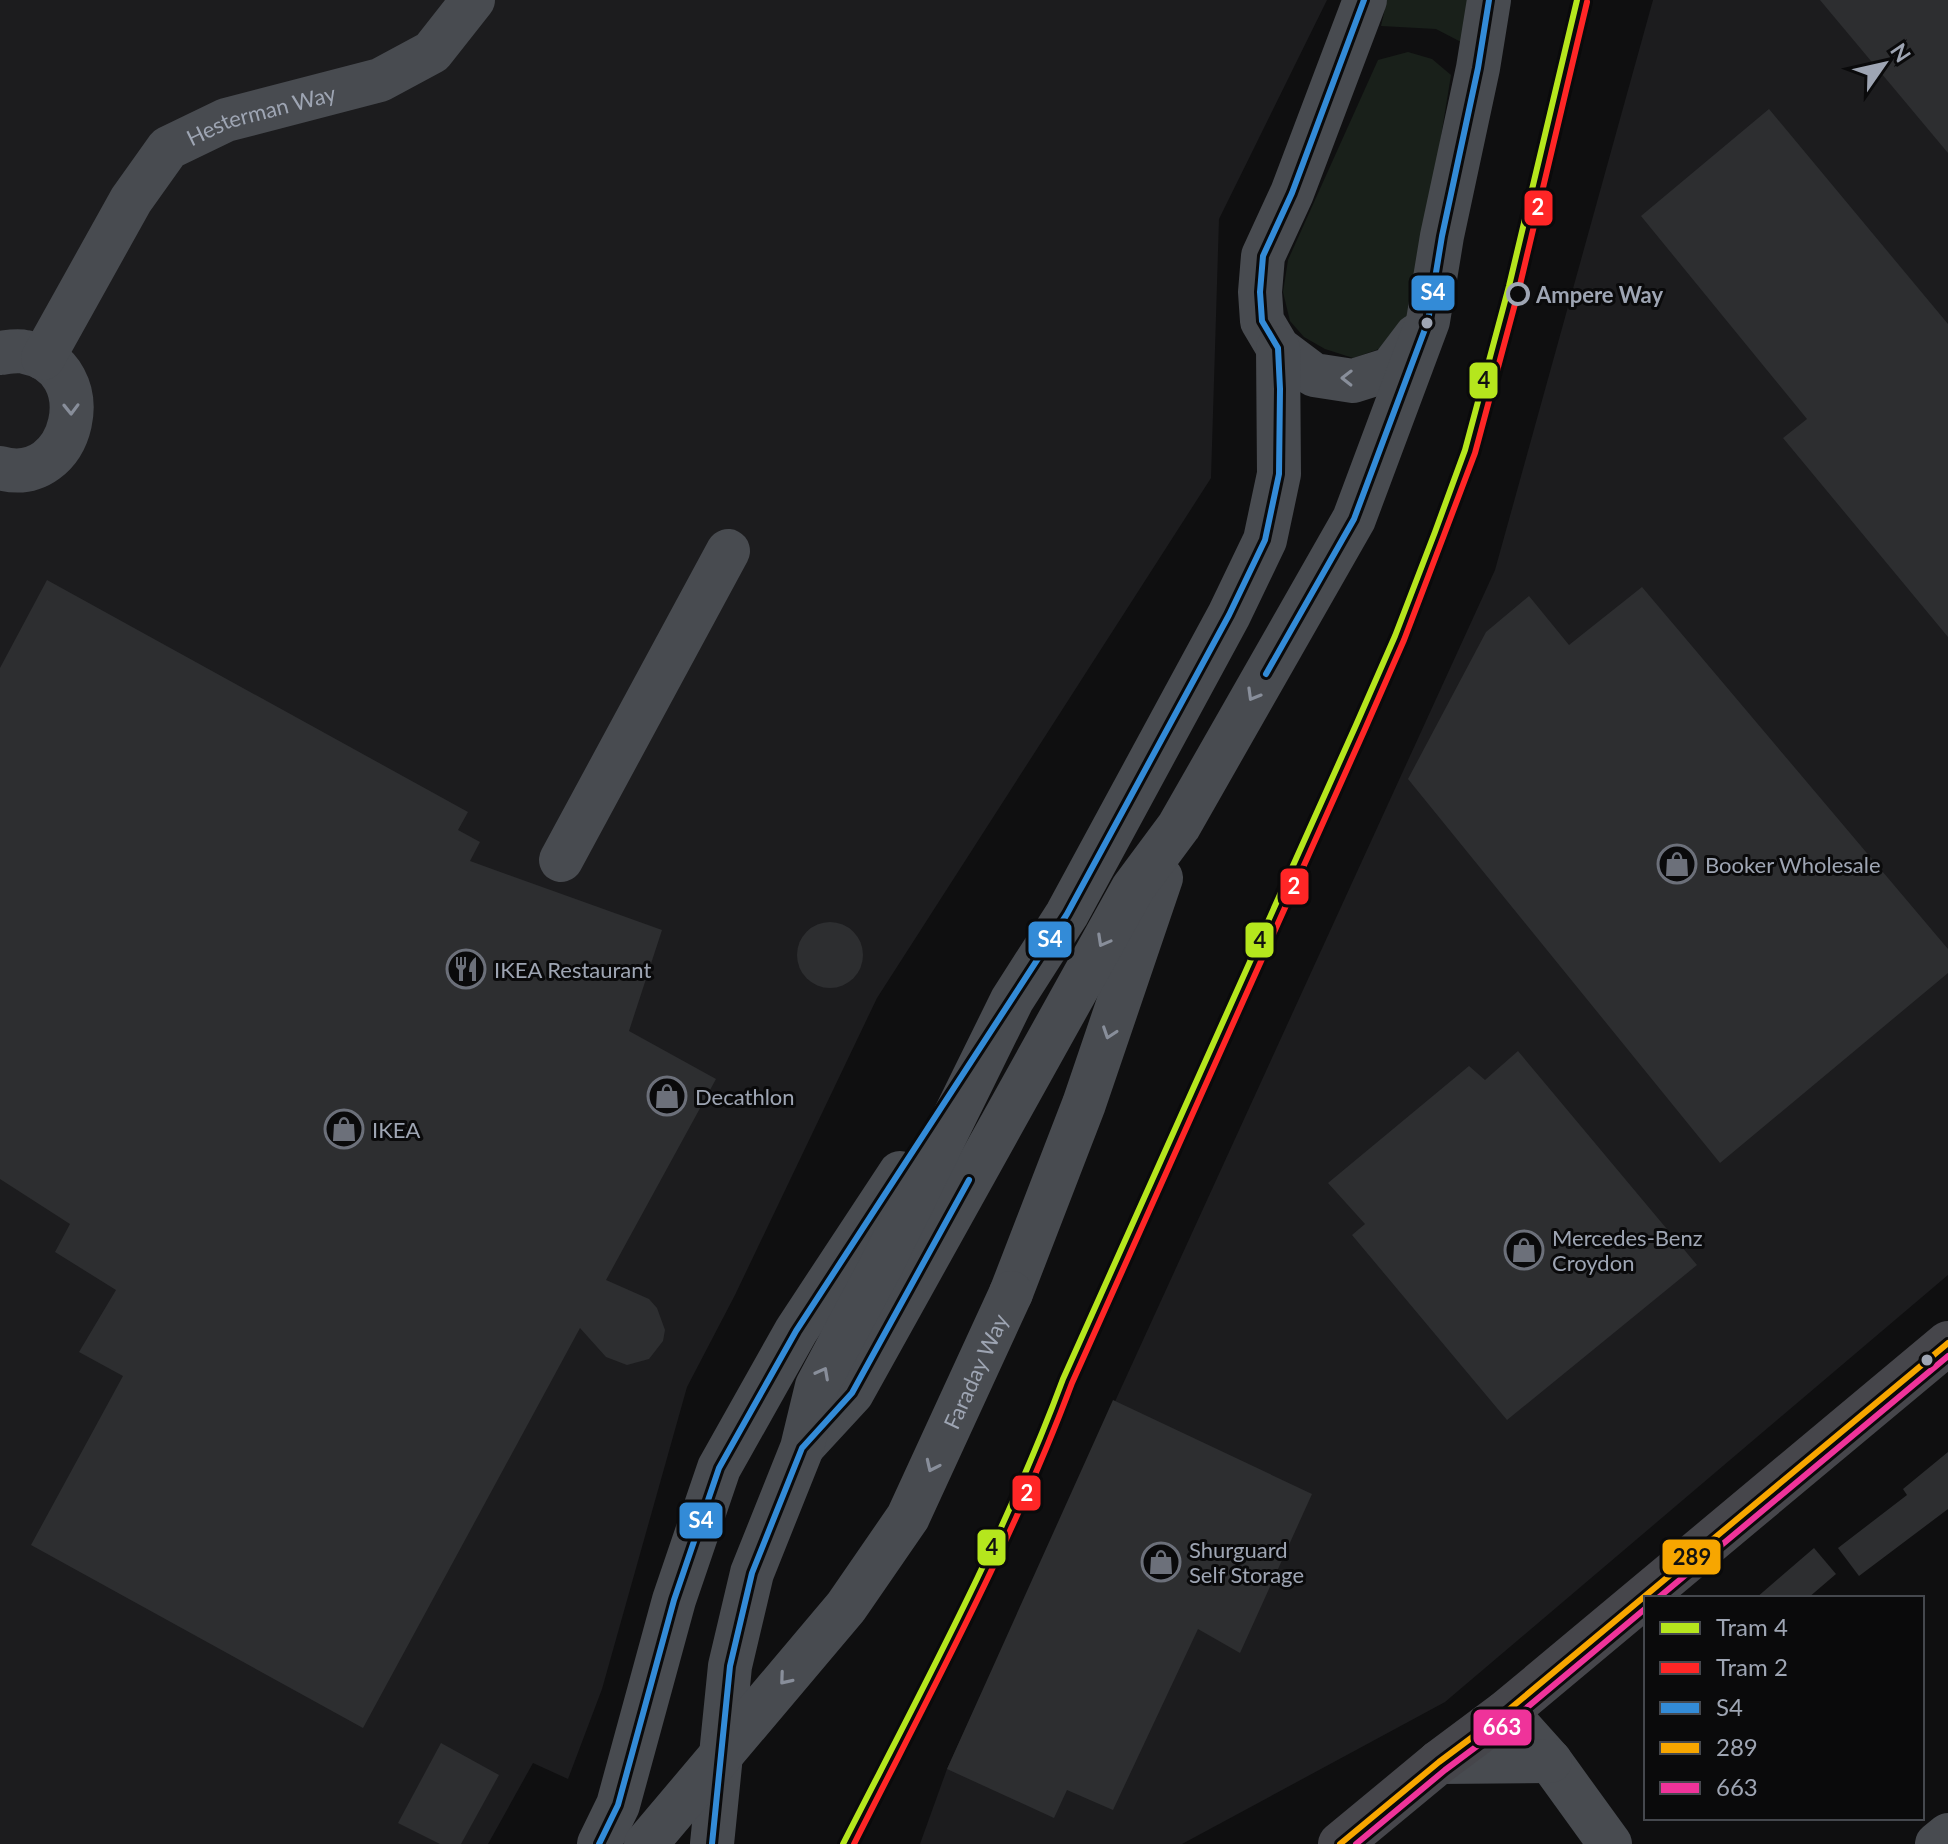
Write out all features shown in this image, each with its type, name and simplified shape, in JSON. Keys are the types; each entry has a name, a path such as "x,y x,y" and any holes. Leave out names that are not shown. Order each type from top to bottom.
{"highway":[{"path":"1645,1596 1948,1343"},
{"path":"1340,1844 1644,1597"}],"street":[{"name":"Hesterman Way","path":"43,358 131,200 168,148 226,120 380,80 432,52 473,0"},
{"path":"802,1448 852,1393 1133,888 1179,826 1354,519 1428,321 1489,0"},
{"path":"1364,2 1292,193 1263,256 1260,292 1262,321 1278,348 1314,375 1353,381 1391,369 1428,321"},
{"path":"599,1844 618,1805 674,1600 719,1468 796,1331 1067,914 1229,615 1265,540 1279,474 1278,348"},
{"path":"0,353 23,351 43,358 54,366 67,383 73,415 68,436 54,454 36,466 16,470 0,468"},
{"path":"561,860 728,551"},
{"name":"Faraday Way","path":"646,1844 836,1619 871,1574 908,1517 1011,1293 1084,1104 1179,826"},
{"path":"712,1844 730,1666 752,1573 802,1448 817,1386 881,1266 1012,1000"},
{"path":"1506,1712 1550,1761 1610,1844"},
{"path":"1439,1762 1550,1761"},
{"path":"1937,1844 1948,1835"}],"shaded area":[{"path":"0,0 1327,0 1219,219 1211,478 877,998 735,1295 687,1387 602,1689 568,1779 533,1763 488,1844 0,1844"},
{"path":"1387,0 1469,0 1461,42 1436,29 1381,26"},
{"path":"1653,0 1948,0 1948,1275 1445,1702 1182,1844 920,1844 947,1769 1495,570"},
{"path":"1408,52 1432,59 1451,75 1416,290 1409,321 1382,348 1353,358 1325,349 1304,337 1290,321 1283,292 1288,260 1378,60"}],"building":[{"path":"1820,0 1948,0 1948,153"},
{"path":"1769,109 1948,324 1948,637 1783,438 1807,419 1641,216"},
{"name":"IKEA","path":"47,580 468,812 458,830 480,842 470,861 662,930 629,1031 716,1079 606,1280 649,1299 657,1308 665,1330 663,1341 649,1359 627,1365 606,1357 580,1328 363,1728 31,1545 123,1376 79,1352 116,1290 55,1252 70,1224 0,1179 0,668"},
{"name":"Booker Wholesale","path":"1642,587 1948,949 1948,973 1720,1163 1408,779 1486,632 1529,596 1569,645"},
{"path":"830,922 843,925 853,932 860,942 863,955 860,968 853,978 843,985 830,988 817,985 807,978 800,968 797,955 800,942 807,932 817,925"},
{"name":"Mercedes-Benz Croydon","path":"1518,1051 1697,1265 1507,1420 1352,1235 1365,1224 1328,1183 1469,1066 1485,1080"},
{"name":"Shurguard Self Storage","path":"1113,1400 1312,1494 1240,1653 1198,1629 1113,1810 1067,1790 1054,1818 947,1769"},
{"path":"1948,1452 1948,1509 1859,1576 1838,1548 1907,1495 1903,1489"},
{"path":"1814,1548 1836,1574 1810,1596 1758,1596"},
{"path":"441,1743 499,1775 461,1844 440,1844 398,1823"}],"tram line":[{"name":"4","path":"843,1844 1015,1498 1063,1379 1395,636 1465,450 1509,286 1577,0"},
{"name":"2","path":"854,1844 1024,1500 1072,1383 1404,640 1475,453 1519,289 1587,2"}],"transit line":[{"name":"S4","path":"599,1844 618,1805 674,1600 719,1468 796,1331 1067,914 1229,615 1265,540 1279,474 1280,389 1278,348 1262,321 1260,292 1263,256 1292,193 1364,0"},
{"name":"S4","path":"1266,674 1354,519 1428,321 1489,0"},
{"name":"S4","path":"712,1844 730,1666 752,1573 802,1448 852,1393 969,1180"},
{"name":"289","path":"1645,1596 1948,1343"},
{"name":"663","path":"1660,1596 1948,1356"},
{"name":"289","path":"1340,1844 1644,1597"},
{"name":"663","path":"1356,1844 1644,1610"}],"place":[{"name":"Ampere Way","path":"1518,294"},
{"name":"Booker Wholesale","path":"1677,864"},
{"name":"IKEA Restaurant","path":"466,969"},
{"name":"Decathlon","path":"667,1096"},
{"name":"IKEA","path":"344,1129"},
{"name":"Mercedes-Benz Croydon","path":"1524,1250"},
{"name":"Shurguard Self Storage","path":"1161,1562"}]}
